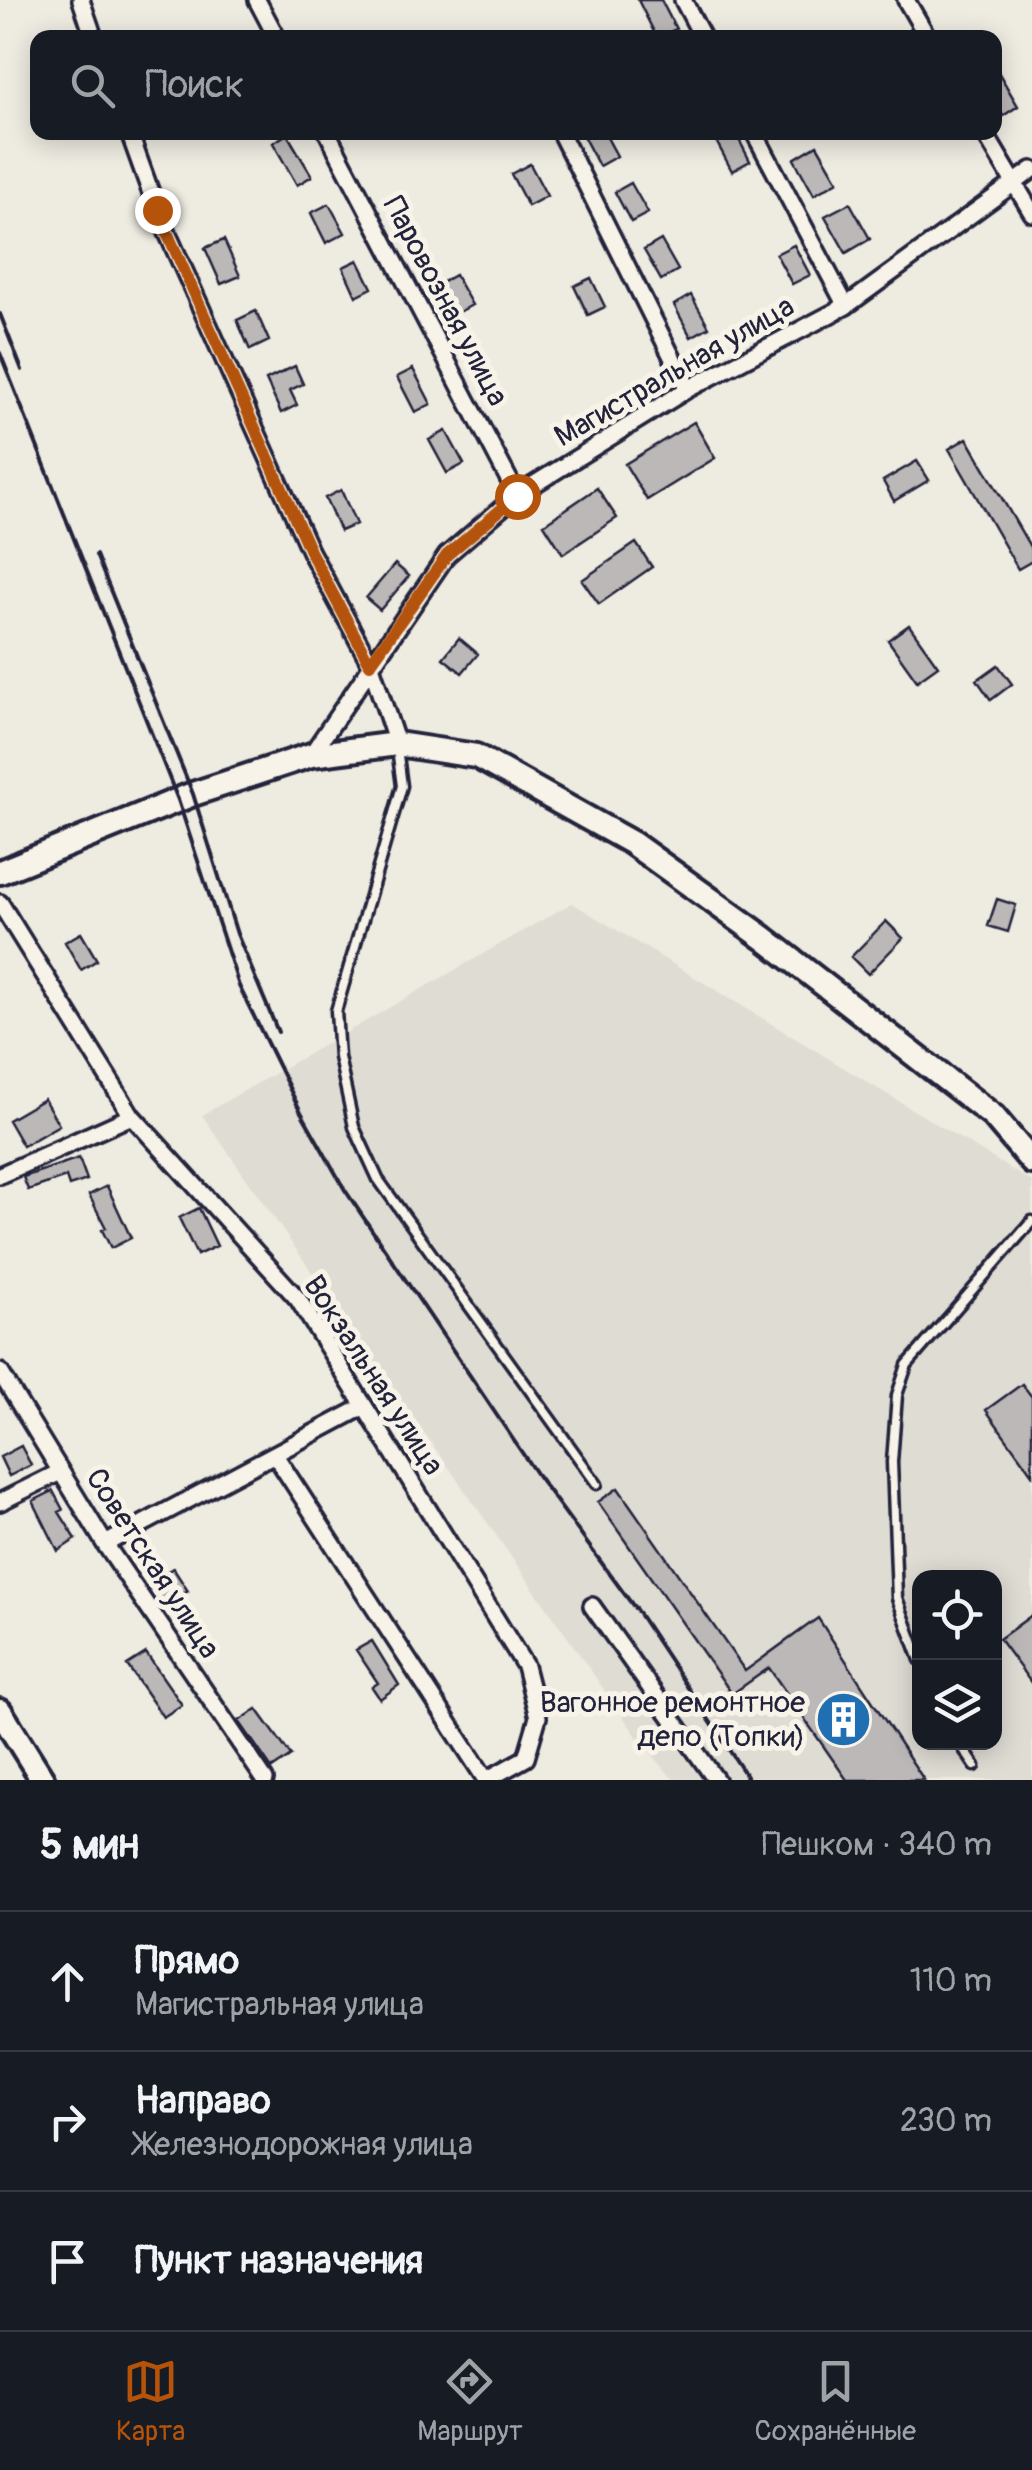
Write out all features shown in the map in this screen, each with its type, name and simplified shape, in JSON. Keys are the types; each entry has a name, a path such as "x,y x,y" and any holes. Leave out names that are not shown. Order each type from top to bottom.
{"street":[{"path":"80,0 91,30"},
{"path":"258,0 273,30"},
{"path":"684,0 700,30"},
{"path":"906,0 923,30"},
{"path":"132,140 157,210 310,551 370,664 397,744"},
{"name":"Паровозная улица","path":"331,140 517,496"},
{"path":"564,140 688,388"},
{"path":"758,140 846,306"},
{"path":"988,140 1032,213"},
{"name":"Магистральная улица","path":"310,755 447,555 517,496 688,388 846,306 1032,170"},
{"path":"0,872 178,800 310,755 397,744 476,756 632,843 764,938 993,1116 1032,1162"},
{"name":"Вокзальная улица","path":"0,902 132,1116 298,1299 525,1666 538,1716 526,1758 486,1780"},
{"path":"0,1175 132,1116"},
{"name":"Советская улица","path":"0,1372 105,1544 265,1780"},
{"path":"105,1544 364,1407"},
{"path":"276,1455 486,1780"},
{"path":"0,1502 60,1472"},
{"path":"592,1606 716,1780"},
{"path":"0,1710 42,1780"}],"lane":[{"path":"397,744 402,786 336,1011 339,1057 354,1127 378,1179 598,1484"},
{"path":"912,1638 897,1598 892,1462 897,1395 907,1364 1032,1221"},
{"path":"964,1750 975,1766"}],"shaded area":[{"path":"572,903 1032,1182 1032,1780 674,1780 638,1738 202,1115"}],"building":[{"path":"638,0 661,0 676,29 653,30"},
{"path":"1002,79 1018,106 1002,114"},
{"path":"291,140 312,176 297,185 273,143"},
{"path":"585,140 608,140 617,156 599,166"},
{"path":"716,140 739,140 750,161 732,171"},
{"path":"817,145 838,181 814,195 794,159"},
{"path":"530,164 547,196 528,206 511,174"},
{"path":"631,183 648,213 631,222 615,192"},
{"path":"850,203 870,239 846,253 825,216"},
{"path":"329,204 345,233 326,243 311,213"},
{"path":"224,240 240,276 221,284 205,248"},
{"path":"661,240 678,270 661,280 644,250"},
{"path":"794,245 810,275 792,284 776,254"},
{"path":"358,260 372,288 356,296 343,267"},
{"path":"455,275 472,305 455,314 439,284"},
{"path":"591,278 605,307 588,315 574,286"},
{"path":"691,295 709,327 691,337 674,305"},
{"path":"256,311 269,341 250,350 237,320"},
{"path":"295,366 303,384 290,390 297,405 281,413 266,380"},
{"path":"413,369 431,404 415,412 397,377"},
{"path":"694,422 715,458 647,500 625,464"},
{"path":"446,431 464,464 447,473 429,440"},
{"path":"967,438 1032,550 1032,561 1018,569 949,449"},
{"path":"917,461 929,480 894,501 883,481"},
{"path":"597,488 617,518 563,554 544,524"},
{"path":"341,490 356,524 340,531 325,498"},
{"path":"636,543 652,567 599,604 582,580"},
{"path":"395,564 409,576 380,610 366,598"},
{"path":"909,625 938,666 917,681 888,640"},
{"path":"459,638 478,654 462,673 443,658"},
{"path":"998,665 1012,684 991,700 977,680"},
{"path":"997,899 1016,905 1008,932 988,926"},
{"path":"886,921 903,938 868,974 851,957"},
{"path":"81,933 97,960 81,970 65,942"},
{"path":"44,1099 59,1125 23,1146 8,1120"},
{"path":"79,1158 87,1180 69,1186 66,1177 28,1190 23,1177"},
{"path":"107,1186 131,1238 111,1248 102,1230 106,1228 89,1195"},
{"path":"199,1208 217,1246 197,1255 179,1218"},
{"path":"1022,1384 1032,1397 1032,1474 986,1410"},
{"path":"21,1446 31,1465 9,1476 0,1457"},
{"name":"Вагонное ремонтное депо (Топки)","path":"618,1488 745,1671 818,1618 924,1780 847,1780 769,1668 732,1694 598,1502"},
{"path":"53,1491 63,1510 59,1512 76,1539 58,1551 33,1501"},
{"path":"173,1568 188,1591 164,1606 150,1582"},
{"path":"1032,1615 1032,1684 1002,1643 1002,1637"},
{"path":"372,1641 399,1685 380,1699 372,1687 378,1683 356,1650"},
{"path":"146,1653 182,1705 163,1717 127,1665"},
{"path":"257,1709 291,1756 272,1769 239,1721"}],"railway":[{"path":"0,314 22,370"},
{"path":"0,353 178,800 239,986 301,1112 345,1190 537,1475 637,1611 749,1780"},
{"path":"96,555 193,794 237,934 278,1032"}],"place":[{"name":"Вагонное ремонтное депо (Топки)","path":"844,1719"}],"route":[{"path":"157,210 310,551 370,664 447,555 517,496"}]}
